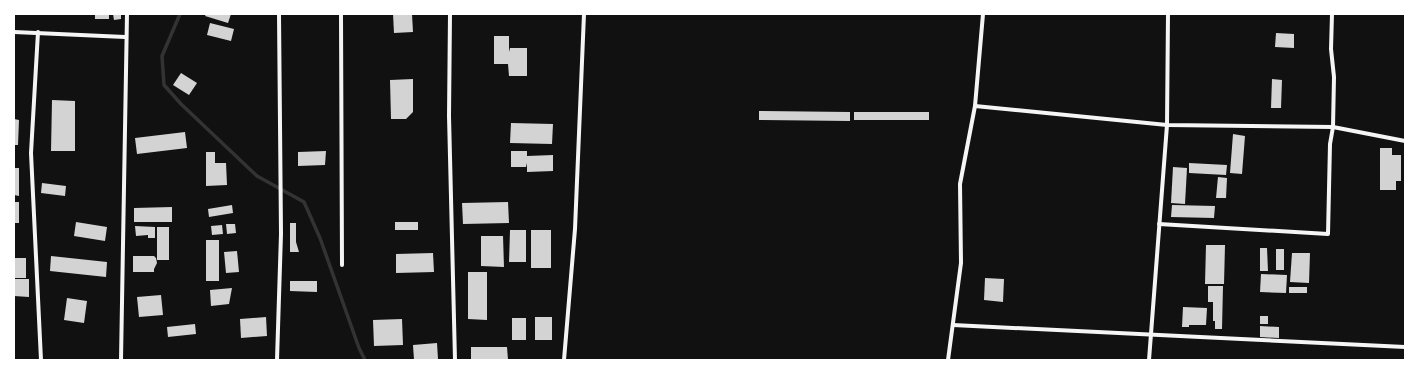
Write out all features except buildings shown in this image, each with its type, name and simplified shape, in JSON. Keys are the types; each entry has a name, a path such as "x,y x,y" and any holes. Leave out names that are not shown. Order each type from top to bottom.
{"street":[{"path":"121,360 127,14"},
{"path":"277,360 281,234 279,14"},
{"path":"341,14 342,265"},
{"path":"450,14 449,116 455,360"},
{"path":"564,360 575,229 584,14"},
{"path":"948,360 961,263 960,184 975,106 983,14"},
{"path":"1149,360 1167,125 1168,14"},
{"path":"1160,224 1328,234 1330,144 1333,127 1334,76 1331,49 1332,14"},
{"path":"14,32 126,37"},
{"path":"38,32 31,153 41,360"},
{"path":"975,106 1167,125 1333,127 1405,141"},
{"path":"953,325 1405,347"}],"waterway":[{"path":"180,14 162,56 164,85 181,104 257,176 304,202 320,238 359,348 365,360"}]}
